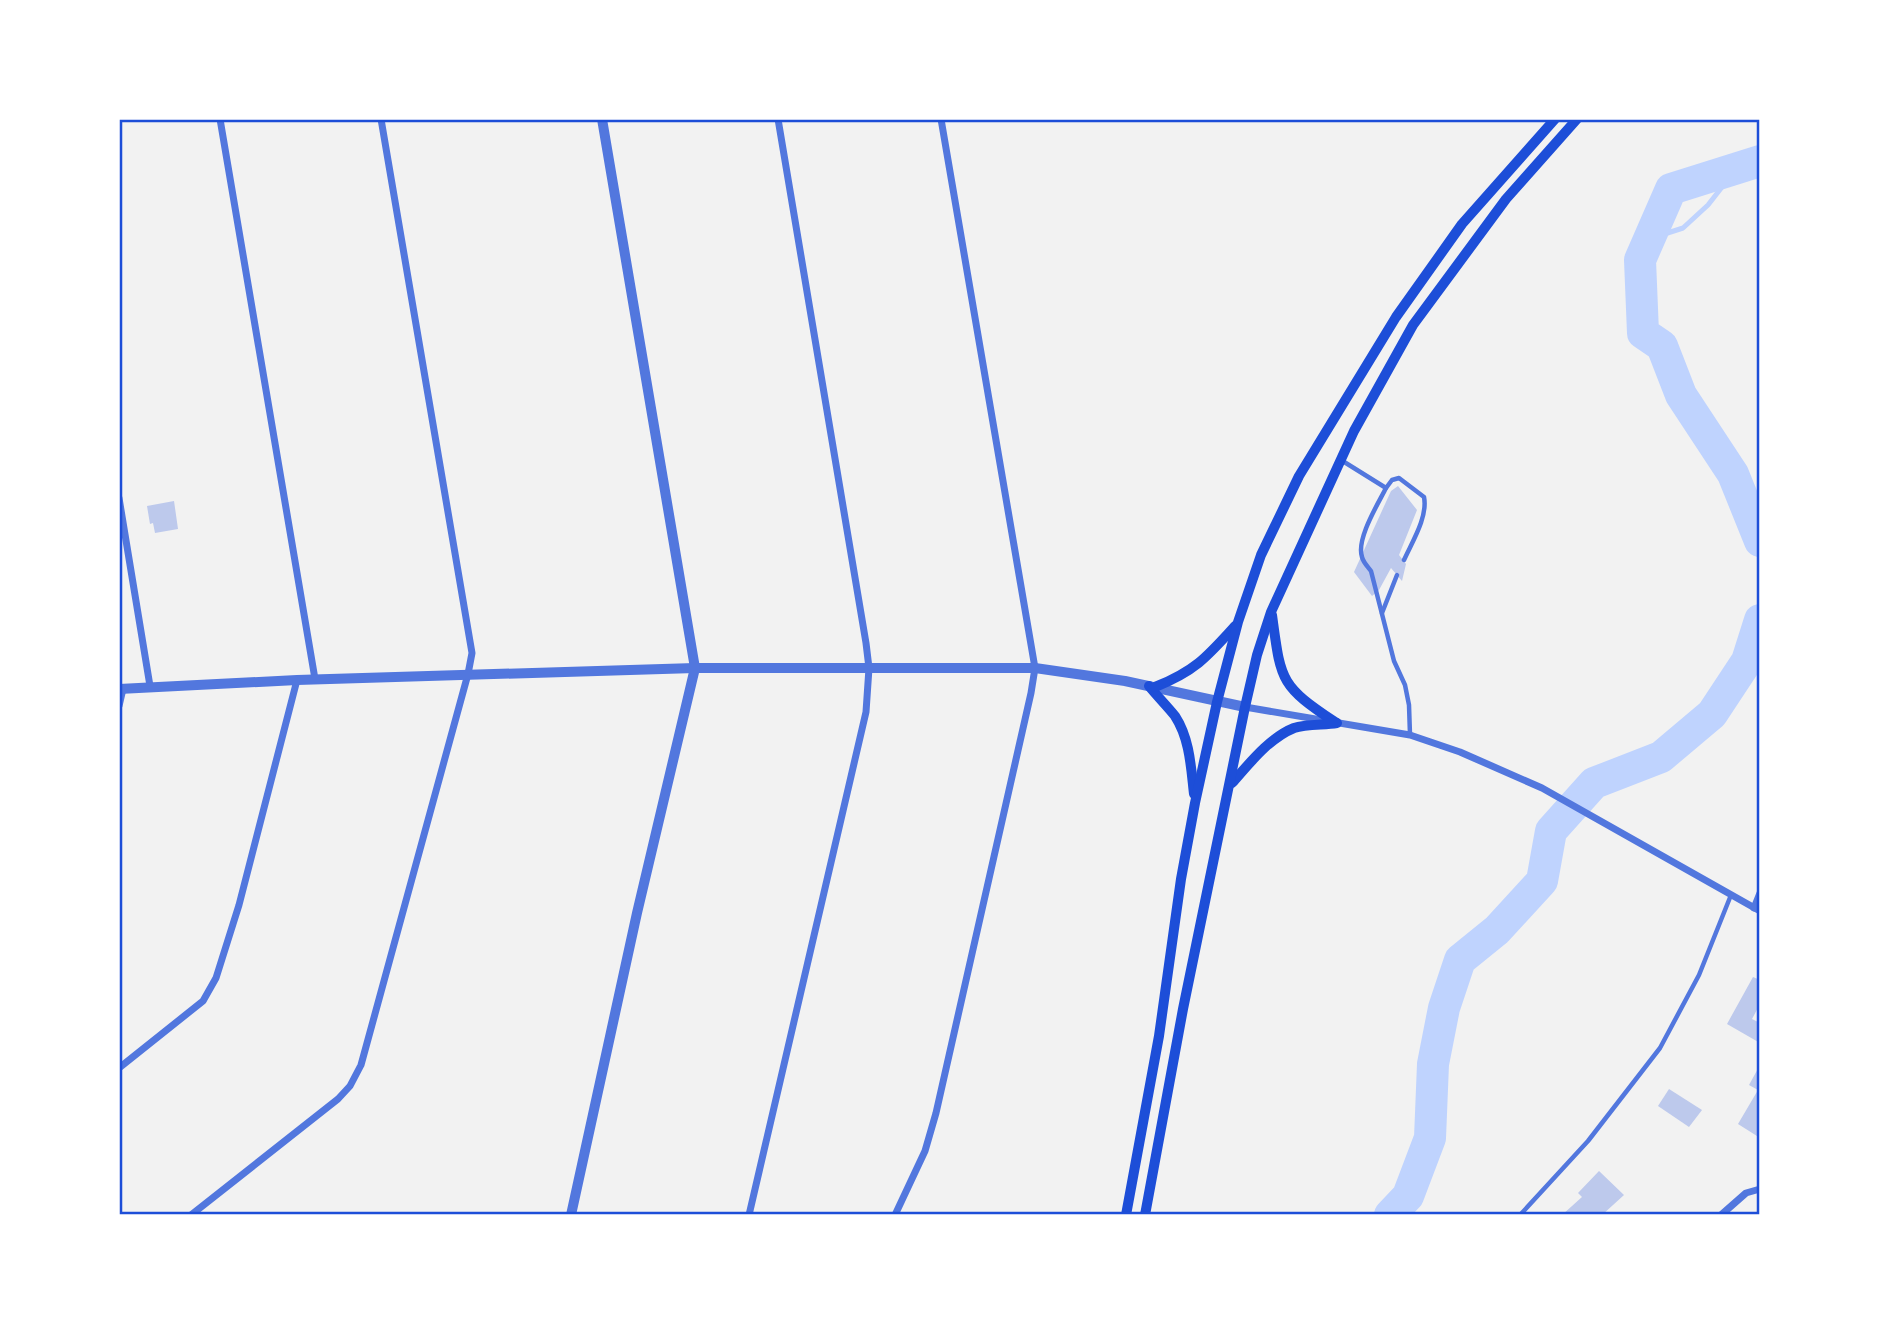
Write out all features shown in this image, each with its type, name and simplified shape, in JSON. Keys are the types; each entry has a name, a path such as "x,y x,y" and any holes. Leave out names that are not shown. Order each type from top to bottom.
{"main road":[{"path":"1126,1215 1195,803 1238,622 1261,555 1299,476 1396,317 1462,224 1555,119"},
{"path":"1145,1215 1183,1009 1245,707 1257,655 1271,612 1374,392 1413,325 1506,199 1577,119"},
{"path":"1271,612 1284,679 1300,699 1338,722"},
{"path":"1195,803 1188,748 1182,731 1152,686 1184,675 1238,622"},
{"path":"1231,785 1252,761 1283,733 1296,727 1338,722"}],"street":[{"path":"220,119 315,680"},
{"path":"191,1215 338,1099 350,1086 361,1065 468,674 471,653 381,119"},
{"path":"571,1215 637,913 695,668 602,119"},
{"path":"749,1215 866,712 869,668 778,119"},
{"path":"895,1215 925,1151 936,1113 1035,668 942,119"},
{"path":"119,498 150,686"},
{"path":"119,706 121,689 150,686 695,668 1035,668 1152,686 1217,702 1410,734 1460,752 1542,788 1757,910 1760,893"},
{"path":"119,1068 203,1000 216,978 239,905 297,680"},
{"path":"1721,1215 1746,1193 1760,1189"}],"lane":[{"path":"1341,460 1386,488"},
{"path":"1404,561 1424,513 1425,500 1399,478 1392,480 1386,488 1366,529 1361,552 1362,559 1371,571 1394,661 1405,685 1410,734"},
{"path":"1381,615 1397,575"},
{"path":"1520,1215 1588,1141 1660,1048 1699,975 1731,895"}],"building":[{"path":"1398,486 1417,510 1399,555 1406,564 1402,581 1391,568 1379,590 1372,596 1354,572 1391,491"},
{"path":"174,501 178,529 155,533 153,523 150,524 147,506"},
{"path":"1753,977 1760,980 1760,1004 1752,1019 1760,1023 1760,1043 1727,1024"},
{"path":"1760,1065 1760,1130 1757,1136 1738,1124 1758,1090 1749,1085"},
{"path":"1669,1089 1702,1110 1689,1127 1658,1106"},
{"path":"1599,1171 1624,1195 1602,1215 1562,1215 1582,1197 1578,1193"}],"waterway":[{"path":"1760,161 1671,189 1640,260 1643,333 1662,346 1681,395 1733,474 1760,541"},
{"path":"1649,239 1683,228 1708,205 1736,169"},
{"path":"1390,1215 1408,1196 1430,1138 1433,1064 1444,1008 1460,960 1497,930 1542,881 1551,831 1594,783 1661,757 1712,714 1747,661 1760,620"}]}
